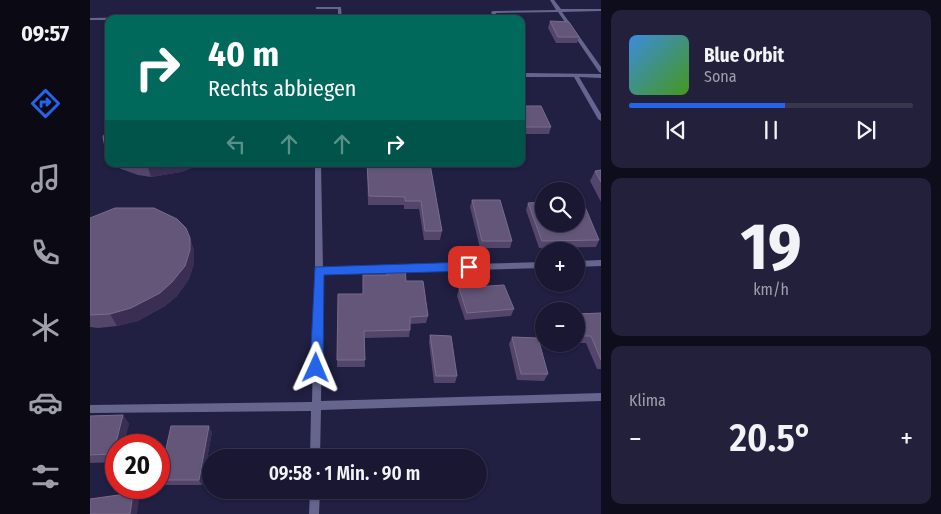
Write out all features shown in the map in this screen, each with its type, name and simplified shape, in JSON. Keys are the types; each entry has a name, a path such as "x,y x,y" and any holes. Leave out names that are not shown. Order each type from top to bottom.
{"lane":[{"path":"317,0 317,15"},
{"path":"552,0 601,71"},
{"path":"317,8 340,8 340,15"},
{"path":"494,15 493,12 601,10"},
{"path":"90,19 105,19"},
{"path":"525,75 601,76"},
{"path":"576,76 601,119"},
{"path":"315,449 319,271 318,167"},
{"path":"585,264 601,263"},
{"path":"319,271 535,265"},
{"path":"90,409 316,406 601,397"},
{"path":"314,499 314,514"}],"building":[{"path":"550,21 569,22 579,37 558,37"},
{"path":"525,106 541,106 551,127 526,127"},
{"path":"367,167 431,167 442,231 425,231 421,201 405,201 405,197 369,196"},
{"path":"601,170 601,182 595,171"},
{"path":"472,200 500,200 512,241 482,241"},
{"path":"528,203 535,203 535,222"},
{"path":"585,207 599,240 542,241 539,232 585,232"},
{"path":"115,208 154,208 177,219 186,228 190,238 190,250 185,266 160,293 131,308 110,314 90,315 90,218"},
{"path":"387,267 405,267 406,281 423,281 428,316 410,317 410,330 364,331 365,360 337,360 338,294 363,294 363,275 388,275"},
{"path":"504,285 514,309 467,313 459,288"},
{"path":"601,313 601,360 591,336 585,336 585,314"},
{"path":"430,335 451,336 457,376 436,376"},
{"path":"512,337 535,338 535,352 542,352 548,374 521,374"},
{"path":"123,415 118,434 105,434 105,454 90,455 90,416"},
{"path":"171,426 209,426 205,449 202,449 199,480 170,480 169,434"},
{"path":"105,497 105,499 132,499 130,514 90,514 90,499"}],"route":[{"path":"316,368 319,271 469,267"}]}
